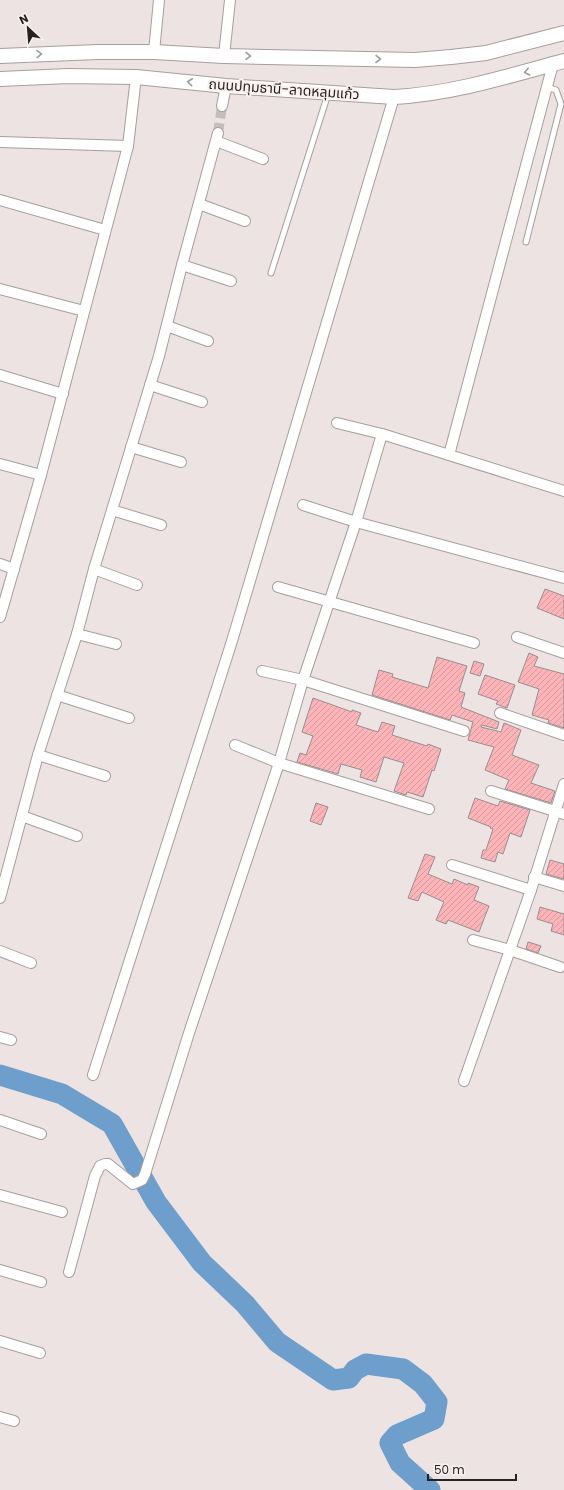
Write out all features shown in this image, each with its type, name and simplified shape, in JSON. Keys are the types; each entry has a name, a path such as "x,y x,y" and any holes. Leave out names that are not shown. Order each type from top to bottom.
{"main road":[{"name":"ถนนปทุมธานี-ลาดหลุมแก้ว","path":"0,56 98,52 154,52 224,56 415,60 486,53 564,33"},
{"name":"ถนนปทุมธานี-ลาดหลุมแก้ว","path":"0,79 68,76 136,76 226,86 394,97 420,96 461,88 558,62"}],"street":[{"path":"154,52 159,0"},
{"path":"224,56 230,0"},
{"path":"450,455 546,87 558,62"},
{"path":"0,617 41,475 128,146 136,76"},
{"path":"222,106 226,86"},
{"path":"93,1075 232,641 394,97"},
{"path":"0,898 38,755 77,634 94,569 167,326 182,264 217,137 263,159"},
{"path":"0,142 128,146"},
{"path":"0,200 106,230"},
{"path":"199,204 245,221"},
{"path":"182,264 231,281"},
{"path":"0,290 84,312"},
{"path":"167,326 208,341"},
{"path":"0,375 63,394"},
{"path":"150,385 202,402"},
{"path":"337,423 382,434 564,491"},
{"path":"69,1272 95,1176 100,1166 108,1164 133,1184 142,1180 145,1174 189,1033 279,763 303,680 331,602 382,434"},
{"path":"131,447 181,462"},
{"path":"0,464 41,475"},
{"path":"303,506 356,522 564,578"},
{"path":"112,510 161,525"},
{"path":"0,564 14,569"},
{"path":"94,569 137,585"},
{"path":"278,587 474,643"},
{"path":"77,634 116,644"},
{"path":"517,637 564,653"},
{"path":"262,671 303,680 464,731"},
{"path":"57,695 129,718"},
{"path":"500,713 564,735"},
{"path":"235,745 279,763 429,809"},
{"path":"38,755 105,776"},
{"path":"464,1082 531,890 534,877 559,812 564,784"},
{"path":"491,791 559,812"},
{"path":"22,816 77,836"},
{"path":"452,865 531,890"},
{"path":"534,877 564,886"},
{"path":"473,940 510,950 560,967"},
{"path":"0,951 31,963"},
{"path":"0,1037 11,1040"},
{"path":"0,1120 41,1134"},
{"path":"0,1195 62,1212"},
{"path":"0,1270 41,1282"},
{"path":"0,1341 40,1353"},
{"path":"0,1417 14,1421"}],"lane":[{"path":"526,242 561,104 556,90 546,87"},
{"path":"271,273 328,93"}],"building":[{"path":"545,589 564,596 564,619 537,608"},
{"path":"529,653 538,657 534,666 564,674 564,728 548,723 549,720 532,715 539,689 518,682"},
{"path":"437,657 467,666 459,691 465,693 461,707 499,722 497,729 482,725 481,727 501,732 504,723 521,730 512,755 539,765 531,783 555,791 551,803 505,789 509,780 485,770 494,747 468,740 473,722 452,715 450,720 372,695 379,670 393,674 392,677 428,688"},
{"path":"474,661 484,664 480,676 470,673"},
{"path":"485,675 515,685 507,708 496,704 498,701 478,694"},
{"path":"313,698 352,712 352,710 361,713 356,725 378,732 382,722 395,726 392,735 427,746 428,744 441,749 423,797 407,792 406,795 394,791 404,763 384,757 376,782 360,777 362,770 341,764 338,774 297,762 300,753 306,755 313,736 302,732"},
{"path":"475,798 498,806 500,801 530,810 521,837 510,833 503,854 498,852 495,862 481,858 483,850 486,850 493,829 468,818"},
{"path":"316,803 328,807 321,825 310,821"},
{"path":"425,854 435,857 428,874 452,884 454,879 468,885 468,883 479,887 474,900 489,906 479,932 448,920 446,924 436,920 444,902 422,892 418,901 408,898"},
{"path":"550,860 564,864 564,879 546,874"},
{"path":"540,907 564,914 564,935 551,931 553,924 537,919"},
{"path":"528,942 541,946 538,953 526,949"}],"waterway":[{"path":"0,1075 62,1094 112,1124 156,1202 202,1263 245,1304 277,1342 333,1380 349,1378 355,1370 366,1364 403,1369 423,1384 437,1402 434,1419 397,1435 390,1443 400,1463 430,1490"}],"tunnel":[{"path":"218,133 222,106"}]}
